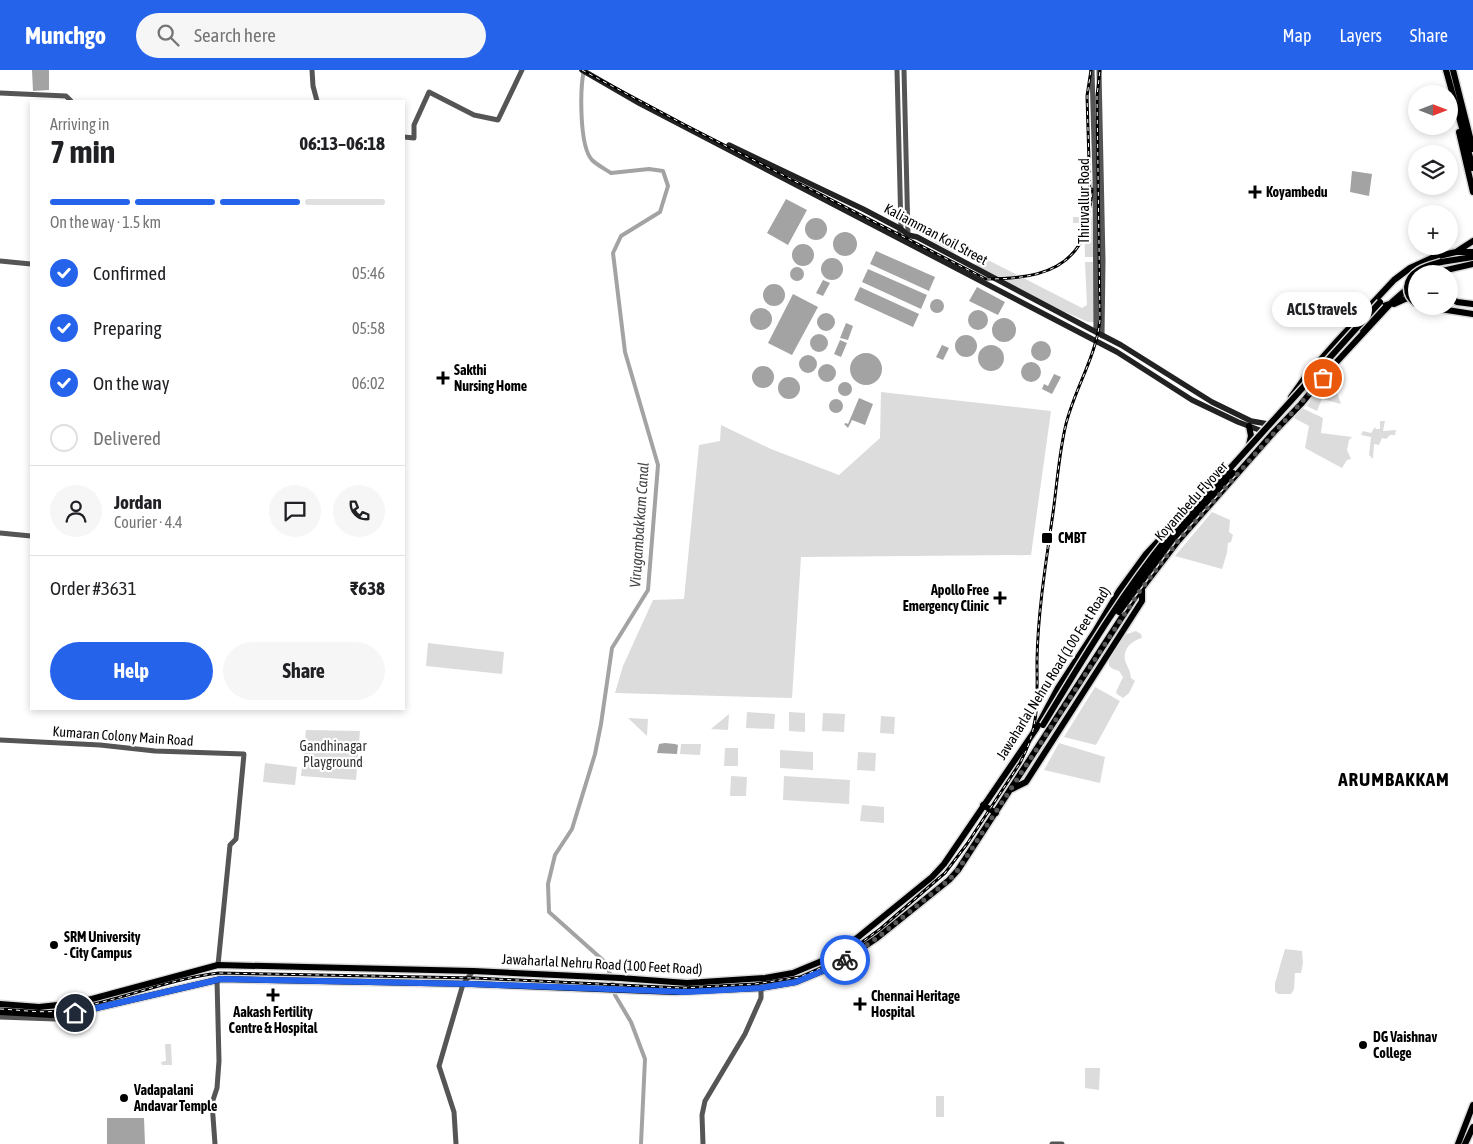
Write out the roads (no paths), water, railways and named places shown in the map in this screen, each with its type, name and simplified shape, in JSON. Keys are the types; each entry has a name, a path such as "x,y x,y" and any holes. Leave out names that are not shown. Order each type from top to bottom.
{"main road":[{"name":"Kaliamman Koil Street","path":"582,70 591,73 619,90 1118,352 1192,400 1262,431"},
{"path":"1446,70 1473,149"},
{"path":"1453,70 1460,113 1473,168"},
{"name":"Kaliamman Koil Street","path":"619,90 901,229 908,235 917,237 1121,345 1212,402 1251,420 1268,424"},
{"path":"1460,113 1468,115 1473,133"},
{"path":"1460,113 1455,118 1473,192"},
{"path":"1458,251 1473,241"},
{"name":"Jawaharlal Nehru Road (100 Feet Road)","path":"1458,252 1473,252"},
{"name":"Jawaharlal Nehru Road (100 Feet Road)","path":"98,997 218,966 473,971 630,978 687,983 765,978 793,973 829,958 857,938 932,877 944,864 983,805 1041,729 1058,688 1119,591 1146,554 1262,431 1306,376 1394,280 1410,268 1443,255"},
{"path":"1433,265 1473,256"},
{"path":"1458,269 1473,264"},
{"name":"Jawaharlal Nehru Road (100 Feet Road)","path":"100,1008 217,980 324,980 686,992 761,988 796,982 832,967 877,938 949,880 973,849 1100,650 1142,588 1192,525 1390,304 1408,287"},
{"name":"Koyambedu Flyover","path":"1042,743 1041,729 1133,590 1173,539 1380,305 1383,293"},
{"path":"1390,304 1408,298"},
{"path":"1458,302 1473,304"},
{"name":"Koyambedu Flyover","path":"1380,305 1390,304"},
{"path":"1458,306 1473,308"},
{"path":"1458,312 1473,314"},
{"path":"1306,376 1316,387"},
{"path":"1249,426 1251,436 1249,445"},
{"path":"1183,515 1192,525"},
{"path":"1011,790 1026,782 1062,728 1142,601 1142,588"},
{"path":"1119,591 1133,600"},
{"path":"1087,643 1100,650"},
{"path":"983,805 996,813"},
{"path":"324,968 324,980"},
{"path":"629,990 630,978"},
{"path":"0,1003 62,1006 98,997"},
{"path":"0,1012 52,1015 100,1008"},
{"path":"1458,1144 1473,1105"},
{"path":"1465,1144 1473,1127"}],"street":[{"path":"312,70 312,86 317,100"},
{"path":"405,137 414,138 414,125 429,92 474,115 498,120 522,70"},
{"path":"897,70 900,238 908,235 904,70"},
{"name":"Thiruvallur Road","path":"1092,70 1095,160 1096,332"},
{"path":"1099,70 1103,261 1102,336"},
{"path":"0,93 66,96 70,100"},
{"path":"0,261 30,264"},
{"path":"0,533 30,536"},
{"name":"Kumaran Colony Main Road","path":"0,740 100,745 155,751 244,754 236,839 230,844 218,966"},
{"path":"456,1144 454,1112 439,1066 463,984 473,971"},
{"path":"215,1144 212,1103 218,1088 217,980"},
{"path":"703,1144 702,1115 705,1102 745,1034 761,998 761,988"},
{"name":"Jawaharlal Nehru Road (100 Feet Road)","path":"0,1003 62,1003 98,997"},
{"name":"Jawaharlal Nehru Road (100 Feet Road)","path":"0,1017 62,1018 84,1014 100,1008"},
{"path":"1052,1144 1062,1144"}],"waterway":[{"name":"Virugambakkam Canal","path":"584,70 581,103 583,130 585,143 592,160 611,173 649,169 663,171 668,186 660,212 621,236 613,253 625,352 658,465 648,590 612,648 595,754 572,829 555,855 548,884 549,912 605,962 611,976 615,995 631,1022 645,1059 641,1144"}],"railway":[{"path":"582,70 685,125 986,279 1038,274 1061,263 1071,255 1082,238 1092,189"},
{"path":"1090,195 1087,96 1091,70"},
{"path":"0,1009 41,1012 65,1010 104,1002 180,980 219,973 475,978 682,988 755,984 800,977 834,962 880,929 945,873 967,844 1020,763 1031,737 1037,700 1037,660 1041,605 1062,446 1066,424 1090,360 1100,320 1097,96 1100,70"}],"place":[{"name":"Koyambedu","path":"1255,192"},
{"name":"Sakthi Nursing Home","path":"443,378"},
{"name":"ACLS travels","path":"1323,378"},
{"name":"CMBT","path":"1047,538"},
{"name":"Apollo Free Emergency Clinic","path":"1000,598"},
{"name":"SRM University - City Campus","path":"54,945"},
{"name":"Aakash Fertility Centre & Hospital","path":"273,995"},
{"name":"Chennai Heritage Hospital","path":"860,1004"},
{"name":"DG Vaishnav College","path":"1363,1045"},
{"name":"Vadapalani Andavar Temple","path":"124,1098"}],"district":[{"name":"ARUMBAKKAM","path":"1394,779"}],"park label":[{"name":"Gandhinagar Playground","path":"333,754"}]}
